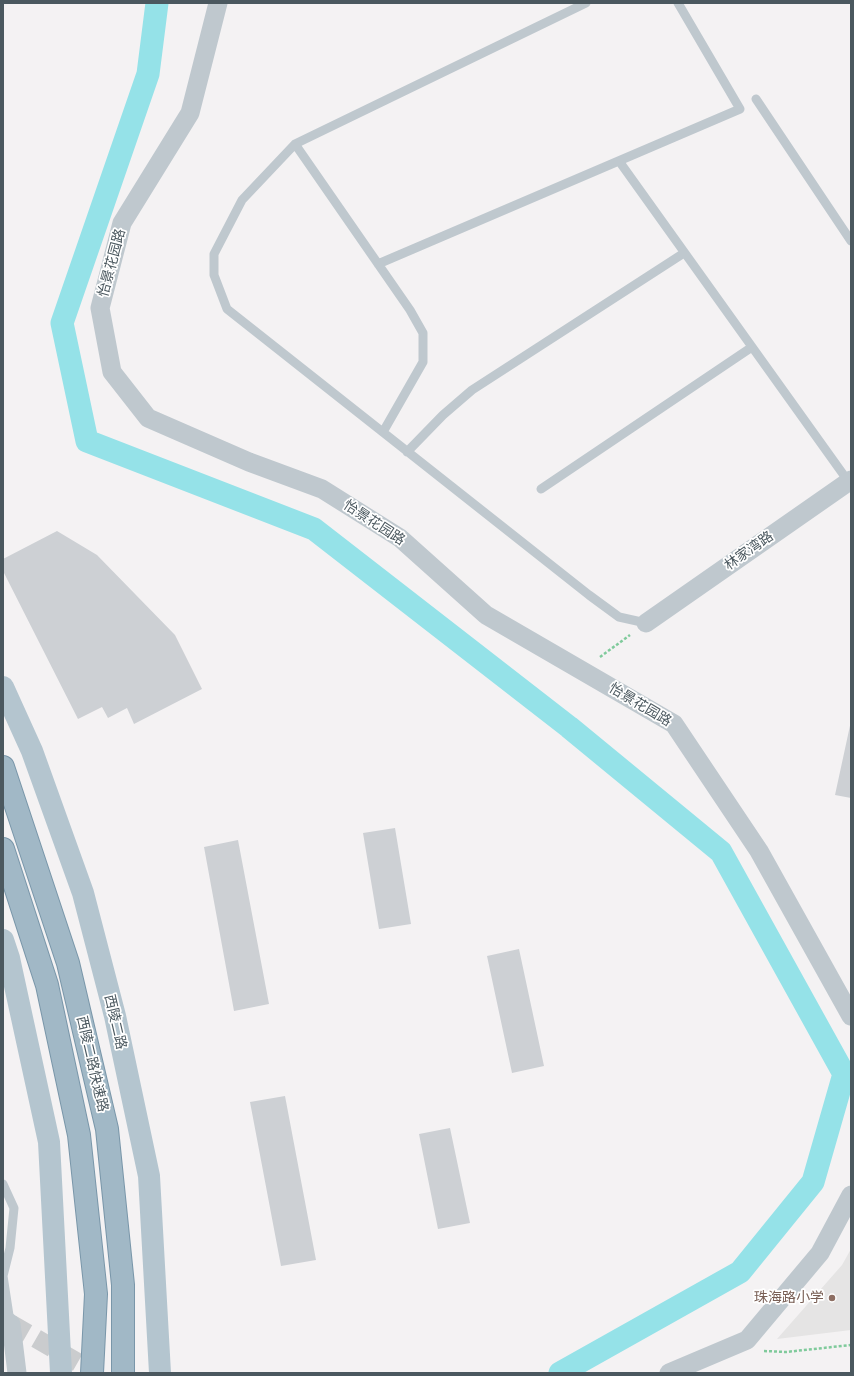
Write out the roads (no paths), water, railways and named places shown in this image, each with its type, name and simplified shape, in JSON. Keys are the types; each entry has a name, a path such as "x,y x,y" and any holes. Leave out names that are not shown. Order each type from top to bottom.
{"highway":[{"name":"西陵二路快速路","path":"3,766 68,963 107,1129 122,1285 123,1373"},
{"name":"西陵二路快速路","path":"3,849 47,985 79,1135 96,1294 92,1373"}],"main road":[{"name":"西陵二路","path":"3,687 32,751 83,893 115,1016 149,1176 160,1373"},
{"path":"3,940 9,958 49,1142 61,1373"}],"street":[{"name":"怡景花园路","path":"218,3 190,112 122,223 100,308 112,372 148,418 249,462 322,490 400,538 486,615 674,724 759,851 851,1016"},
{"name":"林家湾路","path":"646,623 850,480"},
{"path":"669,1373 746,1340 820,1253 851,1195"},
{"path":"7,1321 17,1373"}],"lane":[{"path":"586,3 295,144 242,200 214,254 214,275 227,309 589,595 619,617 646,623"},
{"path":"378,264 740,109 678,3"},
{"path":"756,99 851,241"},
{"path":"295,144 410,310 423,333 423,362 383,432"},
{"path":"619,162 684,254 850,480"},
{"path":"408,452 443,415 472,390 684,254"},
{"path":"541,489 752,347"},
{"path":"3,1184 14,1208 10,1248 3,1276 7,1321"}],"waterway":[{"path":"157,3 148,74 62,323 87,441 314,529 569,727 721,852 844,1074 813,1182 740,1272 560,1373"}],"tunnel":[{"path":"11,1324 96,1373"}],"place":[{"name":"珠海路小学","path":"832,1298"}]}
